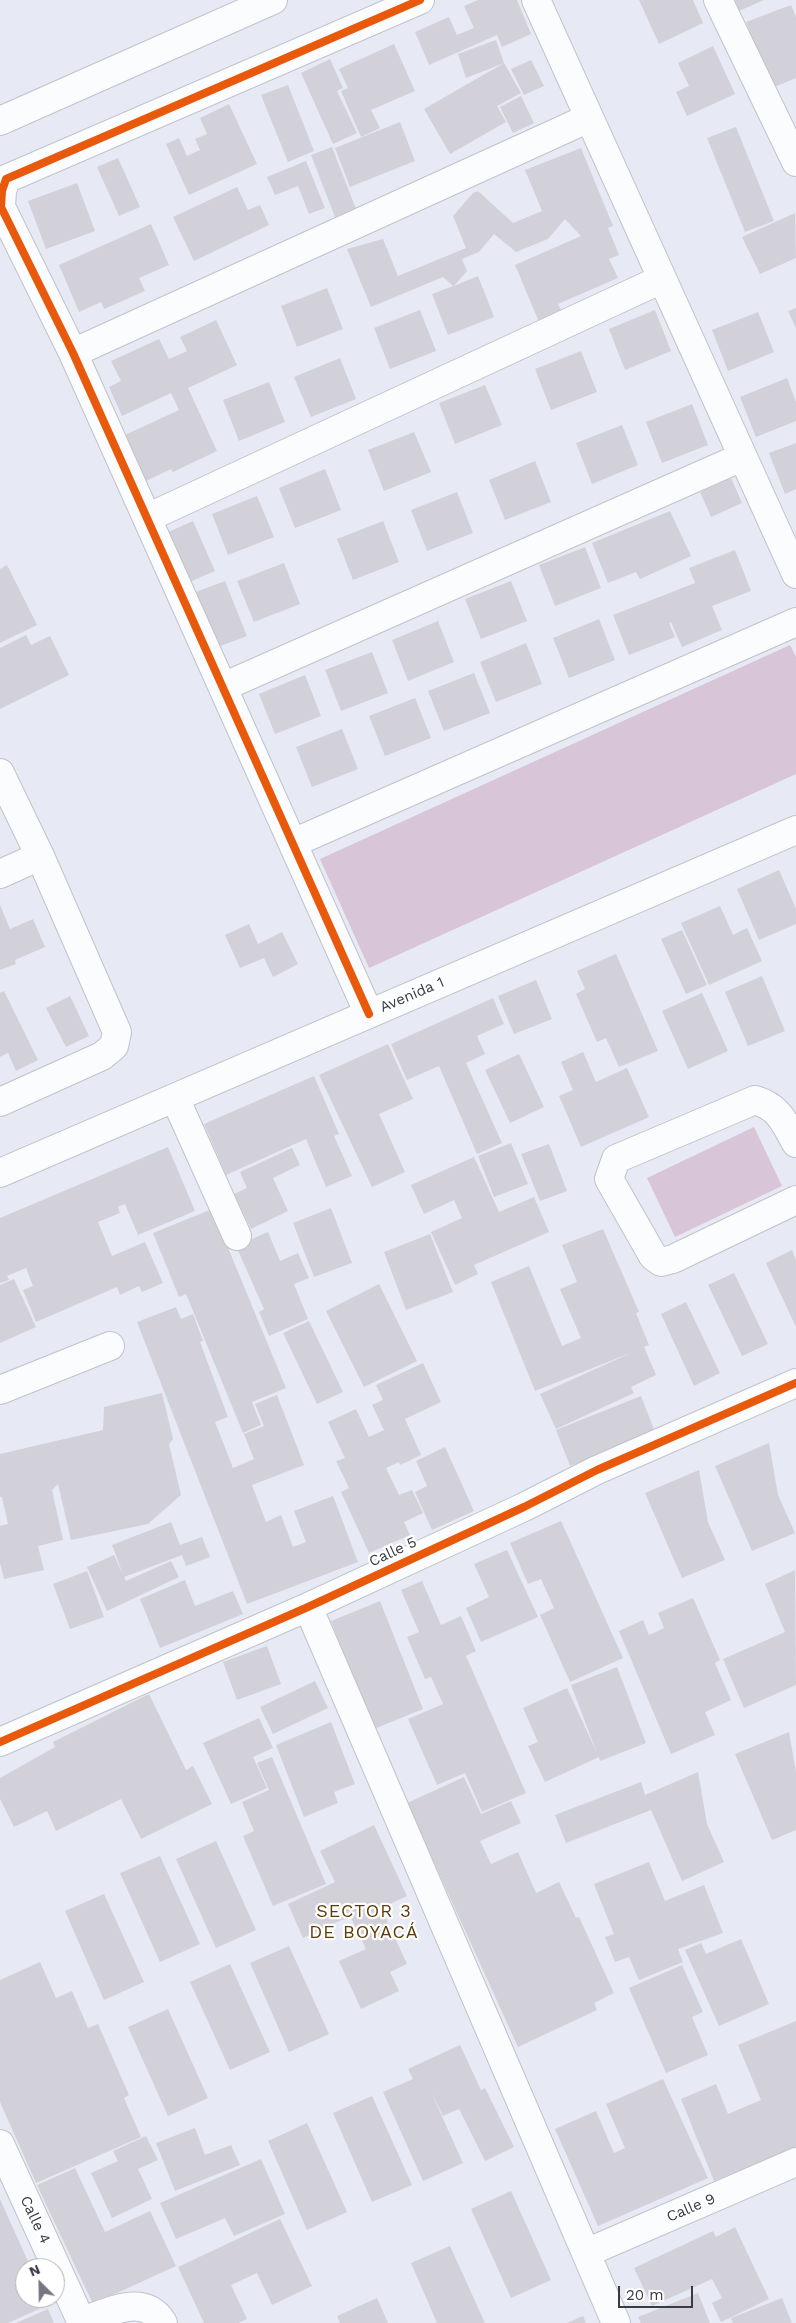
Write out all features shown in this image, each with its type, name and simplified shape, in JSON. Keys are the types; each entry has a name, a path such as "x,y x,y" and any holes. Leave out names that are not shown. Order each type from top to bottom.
{"street":[{"path":"0,121 273,0"},
{"path":"369,1014 73,354 1,207 2,191 6,179 420,0"},
{"path":"536,0 796,574"},
{"path":"718,0 790,134 796,162"},
{"path":"73,354 589,118"},
{"path":"147,518 662,279"},
{"path":"223,687 742,457"},
{"path":"293,843 796,622"},
{"path":"0,773 40,856 117,1032 114,1046 102,1056 0,1102"},
{"name":"Avenida 1","path":"0,1173 796,830"},
{"path":"0,874 40,856"},
{"path":"175,1098 237,1236"},
{"path":"796,1143 781,1117 769,1104 755,1100 616,1159 610,1180 653,1256 661,1262 796,1200"},
{"path":"0,1390 110,1346"},
{"name":"Calle 5","path":"0,1742 308,1607 524,1507 597,1470 796,1383"},
{"path":"308,1607 616,2323"},
{"name":"Calle 4","path":"0,2144 81,2322"},
{"name":"Calle 9","path":"586,2253 796,2162"},
{"path":"81,2322 136,2304 156,2313 162,2323"}],"shaded area":[{"path":"790,645 796,657 796,774 369,968 320,859"},
{"path":"754,1127 782,1186 675,1237 647,1178"}],"building":[{"path":"478,0 517,0 531,34 502,47 497,35 429,65 415,32 449,17 457,35 474,28 464,6"},
{"path":"639,0 693,0 703,23 659,44"},
{"path":"735,0 764,0 739,11"},
{"path":"791,5 796,17 796,78 772,88 746,22"},
{"path":"496,40 504,63 466,78 458,54"},
{"path":"394,44 415,91 371,110 380,128 361,137 341,91 348,88 339,69"},
{"path":"713,46 735,94 687,116 676,92 689,86 678,63"},
{"path":"330,59 343,88 337,91 357,133 333,144 301,73"},
{"path":"531,60 544,86 524,95 511,69"},
{"path":"504,63 521,93 497,106 506,122 450,154 424,109"},
{"path":"288,85 314,151 288,162 261,95"},
{"path":"521,96 534,123 513,133 500,107"},
{"path":"229,104 257,164 189,195 166,144 179,138 187,156 200,150 195,139 207,134 200,118"},
{"path":"400,122 415,161 350,187 335,148"},
{"path":"736,127 774,221 745,232 707,138"},
{"path":"332,147 356,209 335,217 311,155"},
{"path":"581,148 613,226 608,228 619,255 609,259 618,278 558,304 562,312 539,322 515,265 581,236 565,219 548,239 516,252 494,234 479,252 462,259 467,271 454,286 478,276 494,317 448,335 432,294 453,286 443,277 371,307 347,249 383,239 398,276 466,248 453,216 473,193 478,191 513,223 542,211 525,170"},
{"path":"118,158 140,207 119,216 97,167"},
{"path":"306,161 325,208 309,214 298,186 275,195 267,177"},
{"path":"77,183 95,231 46,249 28,201"},
{"path":"237,187 248,210 260,205 269,225 194,261 173,217"},
{"path":"795,213 796,258 760,274 742,237"},
{"path":"151,224 169,265 139,278 145,291 104,309 101,302 79,312 59,265"},
{"path":"327,288 343,329 297,347 281,306"},
{"path":"796,308 796,328 788,311"},
{"path":"420,310 436,351 390,369 374,328"},
{"path":"655,310 671,351 625,370 609,329"},
{"path":"758,312 774,352 728,371 712,330"},
{"path":"216,320 237,365 188,388 217,451 173,472 171,469 146,481 125,435 179,410 171,393 122,416 109,387 121,381 111,361 159,339 169,359 187,351 180,337"},
{"path":"581,351 597,392 551,410 535,369"},
{"path":"340,358 356,399 311,417 294,377"},
{"path":"787,378 796,402 796,421 756,437 740,397"},
{"path":"269,382 285,422 239,441 223,400"},
{"path":"485,385 502,425 455,444 439,403"},
{"path":"692,404 708,445 662,463 646,422"},
{"path":"622,425 638,465 592,484 576,443"},
{"path":"414,432 431,472 384,491 368,450"},
{"path":"796,443 796,489 785,494 769,453"},
{"path":"535,461 551,502 505,520 489,480"},
{"path":"325,469 341,510 295,528 279,488"},
{"path":"731,478 742,503 711,517 700,492"},
{"path":"457,492 473,533 427,551 411,510"},
{"path":"257,496 274,537 228,555 212,514"},
{"path":"670,511 691,556 640,579 636,572 608,583 592,543"},
{"path":"193,521 215,571 187,583 166,533"},
{"path":"383,521 399,562 353,580 337,539"},
{"path":"585,547 601,588 555,606 539,565"},
{"path":"735,550 751,591 712,606 722,630 682,647 671,622 669,623 675,637 629,655 613,615 695,583 689,568"},
{"path":"284,563 300,604 254,622 237,581"},
{"path":"7,565 37,625 0,643 0,569"},
{"path":"225,581 247,636 215,648 193,593"},
{"path":"511,581 527,621 481,639 465,599"},
{"path":"599,619 615,660 569,678 553,638"},
{"path":"438,621 454,662 408,681 392,640"},
{"path":"26,635 31,645 50,636 69,675 0,709 0,648"},
{"path":"526,643 542,684 496,702 480,662"},
{"path":"372,652 388,693 341,711 325,670"},
{"path":"474,673 490,713 444,731 428,691"},
{"path":"305,675 321,716 275,734 259,694"},
{"path":"415,698 431,738 385,756 369,716"},
{"path":"342,729 358,769 312,787 296,747"},
{"path":"779,870 796,909 796,924 759,940 737,889"},
{"path":"0,905 10,929 33,919 45,947 15,960 16,964 0,970"},
{"path":"720,906 733,935 747,928 762,961 709,985 681,923"},
{"path":"249,924 258,944 282,932 298,964 273,977 264,958 240,968 225,935"},
{"path":"682,930 707,985 686,994 661,939"},
{"path":"616,954 658,1051 619,1067 606,1038 597,1042 576,994 585,989 577,971"},
{"path":"762,976 785,1031 748,1046 725,992"},
{"path":"536,980 552,1019 514,1034 498,996"},
{"path":"4,991 38,1060 16,1071 8,1053 0,1057 0,993"},
{"path":"702,993 728,1051 688,1069 662,1011"},
{"path":"70,996 89,1036 66,1047 46,1008"},
{"path":"493,998 504,1024 477,1036 485,1054 466,1063 502,1143 477,1154 439,1066 407,1080 391,1044"},
{"path":"388,1044 413,1099 379,1114 405,1172 372,1187 319,1075"},
{"path":"583,1052 596,1082 627,1068 649,1117 581,1147 559,1096 573,1090 561,1062"},
{"path":"519,1054 544,1107 510,1123 485,1070"},
{"path":"314,1076 339,1134 334,1136 352,1176 326,1187 306,1139 226,1175 204,1124"},
{"path":"511,1143 528,1184 494,1197 478,1156"},
{"path":"549,1144 567,1191 540,1201 521,1154"},
{"path":"168,1147 195,1211 138,1235 125,1204 118,1207 120,1213 98,1222 112,1256 145,1242 163,1283 142,1292 139,1286 120,1295 117,1287 36,1322 23,1290 33,1286 26,1268 7,1276 9,1280 0,1283 0,1218"},
{"path":"292,1148 300,1165 273,1178 288,1211 251,1229 234,1194 247,1188 240,1172"},
{"path":"474,1157 499,1212 534,1197 549,1232 474,1265 478,1274 455,1285 431,1232 462,1218 454,1200 424,1214 411,1185"},
{"path":"331,1208 352,1263 314,1277 293,1223"},
{"path":"212,1209 286,1388 252,1402 261,1425 243,1433 186,1294 179,1297 153,1233"},
{"path":"603,1229 639,1312 636,1313 649,1345 644,1347 656,1375 631,1387 634,1393 556,1429 540,1394 633,1352 535,1391 491,1282 529,1266 562,1346 581,1338 560,1289 577,1282 562,1245"},
{"path":"268,1232 280,1261 298,1253 309,1278 294,1284 308,1319 269,1336 259,1312 264,1309 236,1246"},
{"path":"430,1234 453,1292 406,1310 384,1252"},
{"path":"792,1250 796,1260 796,1327 766,1263"},
{"path":"734,1273 768,1344 742,1356 708,1285"},
{"path":"14,1279 36,1327 0,1343 0,1285"},
{"path":"379,1284 417,1361 364,1387 326,1311"},
{"path":"686,1302 720,1373 694,1386 661,1314"},
{"path":"176,1307 181,1319 193,1314 203,1341 200,1342 228,1417 215,1422 233,1468 254,1459 244,1434 264,1426 255,1404 277,1395 304,1465 252,1485 266,1522 281,1515 293,1547 306,1542 294,1511 333,1496 358,1562 247,1604 137,1322"},
{"path":"309,1321 343,1392 317,1404 283,1333"},
{"path":"423,1363 441,1402 405,1419 421,1455 400,1465 399,1462 386,1468 399,1495 412,1490 423,1513 404,1522 410,1535 369,1553 341,1492 349,1488 336,1461 345,1458 328,1422 356,1409 369,1437 384,1430 372,1405 383,1400 376,1385"},
{"path":"162,1393 173,1439 169,1444 181,1495 148,1524 71,1540 58,1484 52,1490 63,1540 38,1546 44,1570 4,1579 0,1563 0,1526 8,1524 2,1497 0,1497 0,1454 103,1430 104,1407"},
{"path":"641,1396 655,1432 570,1466 556,1430"},
{"path":"769,1443 778,1495 795,1533 752,1551 715,1466"},
{"path":"445,1447 474,1511 432,1530 415,1492 427,1486 416,1461"},
{"path":"699,1470 708,1522 725,1560 682,1578 645,1493"},
{"path":"561,1521 623,1658 570,1682 540,1615 554,1608 541,1579 528,1584 510,1543"},
{"path":"171,1522 180,1545 202,1537 210,1557 186,1566 182,1555 124,1577 112,1545"},
{"path":"507,1550 538,1617 481,1642 466,1608 489,1597 474,1564"},
{"path":"114,1555 126,1581 171,1561 179,1577 107,1611 87,1567"},
{"path":"795,1570 796,1685 744,1708 723,1659 785,1632 765,1584"},
{"path":"87,1571 104,1617 70,1629 53,1584"},
{"path":"185,1580 195,1606 233,1591 243,1614 160,1648 140,1599"},
{"path":"422,1581 441,1625 461,1616 476,1651 466,1656 526,1793 482,1812 465,1773 437,1785 408,1719 443,1704 431,1677 425,1679 407,1637 419,1632 401,1590"},
{"path":"693,1598 720,1660 715,1663 731,1700 705,1712 715,1735 671,1754 619,1631 643,1620 649,1635 664,1628 658,1613"},
{"path":"380,1601 423,1709 374,1729 331,1621"},
{"path":"267,1646 281,1684 237,1700 223,1662"},
{"path":"617,1667 646,1743 600,1761 599,1757 545,1782 528,1746 538,1742 523,1708 567,1688 597,1753 571,1685"},
{"path":"315,1681 328,1708 273,1734 260,1707"},
{"path":"149,1694 186,1770 193,1766 212,1804 141,1839 121,1799 56,1831 47,1811 14,1827 0,1799 0,1778 55,1747 53,1742"},
{"path":"259,1718 273,1748 253,1757 267,1788 231,1804 203,1743"},
{"path":"331,1722 355,1784 334,1792 338,1803 304,1817 276,1745"},
{"path":"789,1732 796,1772 796,1830 772,1840 735,1754"},
{"path":"272,1757 326,1884 273,1906 243,1836 254,1831 242,1802 269,1790 257,1763"},
{"path":"698,1772 707,1824 724,1862 682,1881 651,1810 566,1843 555,1815 641,1782 645,1795"},
{"path":"464,1777 481,1814 511,1801 521,1823 480,1841 491,1864 518,1852 536,1893 559,1882 576,1918 579,1917 614,1993 594,2003 597,2010 518,2047 407,1803"},
{"path":"374,1825 407,1896 381,1908 407,1964 390,1972 399,1991 361,2009 339,1961 366,1949 350,1916 303,1938 288,1904 335,1882 320,1851"},
{"path":"216,1841 256,1930 216,1948 176,1859"},
{"path":"160,1856 200,1944 160,1962 120,1873"},
{"path":"649,1862 665,1901 704,1885 723,1933 678,1949 683,1962 639,1980 629,1957 615,1962 605,1937 614,1934 594,1884"},
{"path":"104,1894 144,1982 104,2000 65,1911"},
{"path":"741,1939 769,2004 719,2026 685,1950 701,1943 706,1954"},
{"path":"289,1946 329,2034 289,2052 250,1963"},
{"path":"40,1962 56,1998 72,1991 88,2028 98,2024 129,2095 124,2098 141,2137 36,2183 0,2102 0,1980"},
{"path":"230,1964 270,2052 230,2070 190,1982"},
{"path":"682,1965 703,2012 692,2017 708,2055 666,2073 629,1988"},
{"path":"168,2009 208,2098 168,2116 128,2027"},
{"path":"796,2021 796,2147 714,2181 681,2099 716,2084 728,2114 761,2100 738,2045"},
{"path":"460,2045 481,2090 485,2088 514,2147 485,2161 459,2109 443,2116 431,2092 463,2163 423,2181 383,2092 413,2079 408,2069"},
{"path":"663,2079 708,2178 598,2226 555,2129 596,2111 614,2153 625,2148 606,2104"},
{"path":"372,2096 412,2185 372,2202 333,2113"},
{"path":"307,2123 347,2212 307,2230 268,2141"},
{"path":"195,2128 205,2155 231,2145 240,2165 175,2191 156,2143"},
{"path":"146,2136 158,2160 138,2169 152,2199 112,2218 91,2173 118,2161 113,2151"},
{"path":"261,2159 285,2214 234,2236 225,2218 176,2239 160,2203"},
{"path":"75,2168 105,2232 150,2211 176,2266 93,2304 37,2185"},
{"path":"511,2191 551,2280 511,2298 471,2209"},
{"path":"0,2199 27,2258 15,2258 15,2308 41,2308 8,2323 0,2323"},
{"path":"280,2219 312,2286 272,2305 257,2273 231,2285 247,2319 238,2323 204,2323 178,2267"},
{"path":"735,2227 769,2299 721,2322 712,2303 722,2298 712,2279 652,2306 634,2268 713,2231 716,2237"},
{"path":"450,2246 485,2323 437,2323 411,2263"},
{"path":"698,2293 710,2323 641,2323 638,2317"},
{"path":"377,2298 388,2323 340,2323 337,2316"},
{"path":"782,2298 792,2323 733,2323 731,2318"},
{"path":"48,2309 54,2323 16,2323"},
{"path":"583,2316 586,2323 567,2323"}],"cycle path":[{"path":"369,1014 73,353 1,207 2,191 6,179 420,0"},
{"path":"0,1742 308,1607 524,1507 597,1470 796,1383"}],"district":[{"name":"SECTOR 3 DE BOYACÁ","path":"364,1922"}]}
